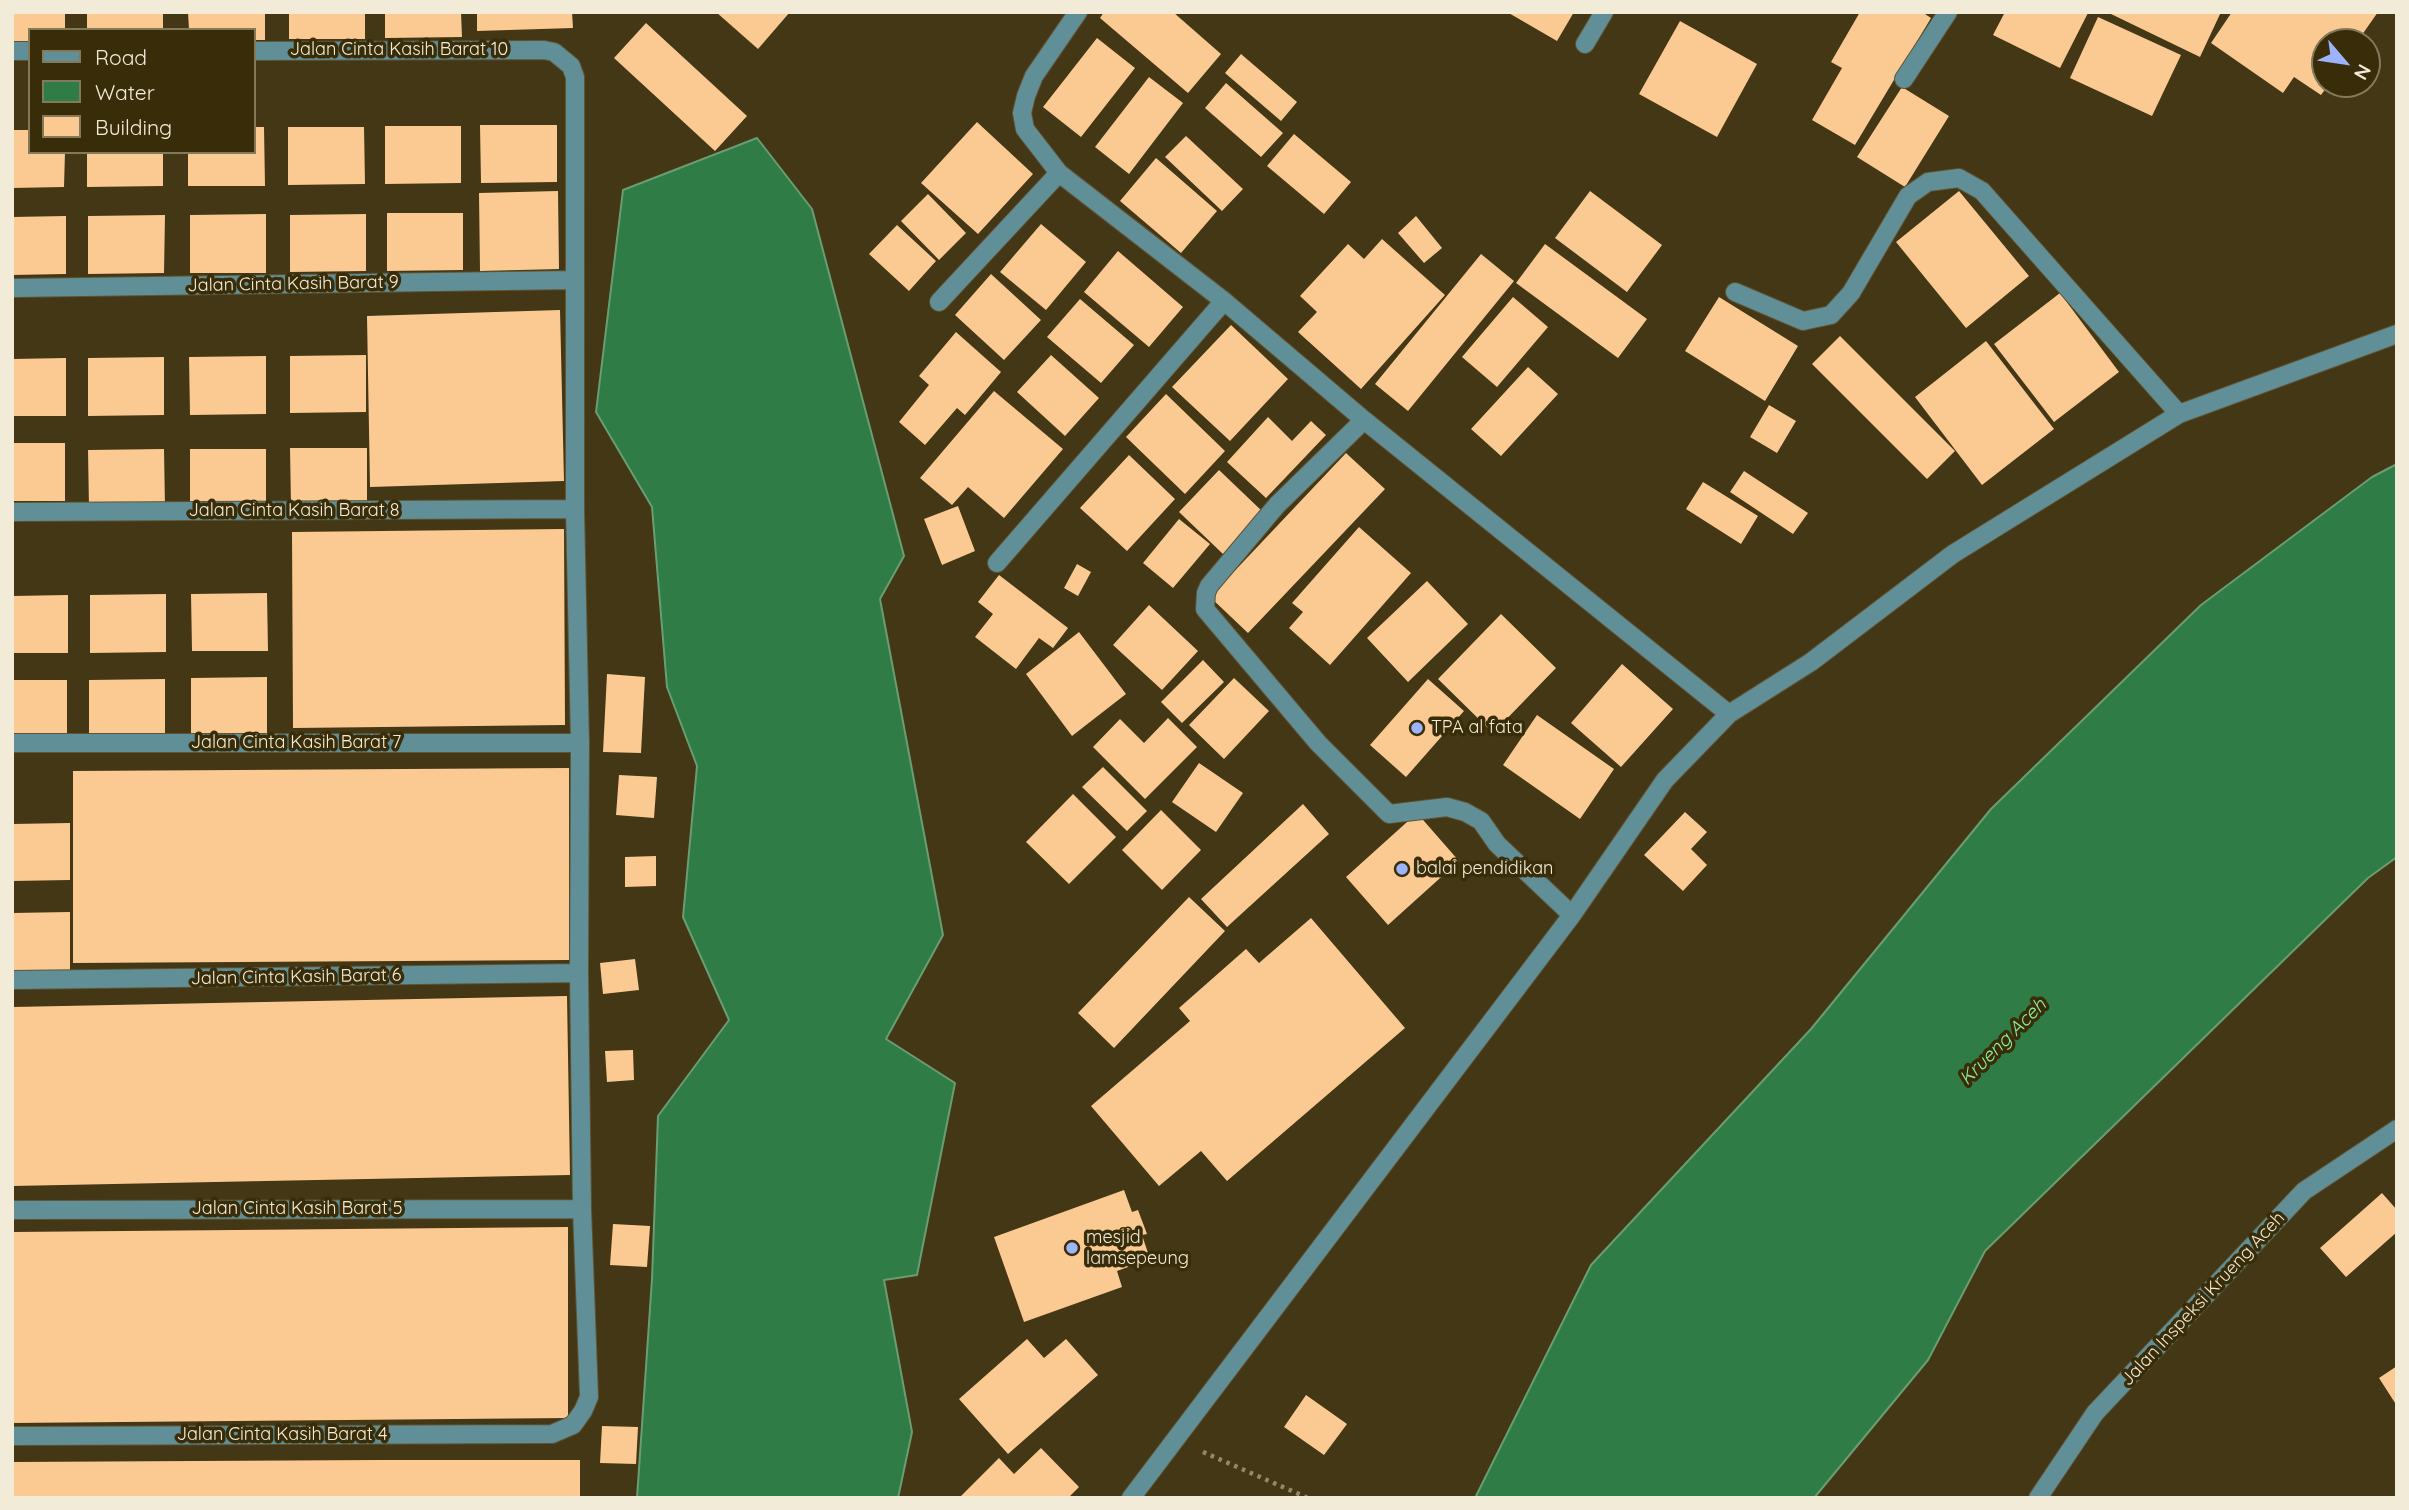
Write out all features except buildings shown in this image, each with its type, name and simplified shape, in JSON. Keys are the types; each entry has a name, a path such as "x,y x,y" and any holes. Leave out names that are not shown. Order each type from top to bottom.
{"street":[{"path":"1078,12 1034,76 1022,113 1025,129 1059,173 1224,301 1364,420 1729,714"},
{"path":"1585,44 1604,12"},
{"path":"1904,79 1948,12"},
{"name":"Jalan Cinta Kasih Barat 10","path":"256,51 554,52 571,66 575,77 575,280"},
{"path":"939,302 1059,173"},
{"path":"1735,292 1803,321 1831,315 1851,293 1908,196 1928,182 1959,178 1982,191 2179,414"},
{"path":"575,280 582,1209"},
{"name":"Jalan Cinta Kasih Barat 9","path":"12,288 575,280"},
{"path":"997,563 1224,301"},
{"path":"1131,1498 1572,915 1665,780 1729,714 1811,662 1952,554 2179,414 2397,334"},
{"path":"1364,420 1277,505 1209,586 1205,608 1318,743 1389,814 1447,807 1465,812 1481,821 1497,844 1572,915"},
{"name":"Jalan Cinta Kasih Barat 8","path":"12,512 575,509"},
{"name":"Jalan Cinta Kasih Barat 7","path":"12,743 580,743"},
{"name":"Jalan Cinta Kasih Barat 6","path":"12,980 579,973"},
{"name":"Jalan Inspeksi Krueng Aceh","path":"2038,1498 2095,1413 2304,1191 2397,1129"},
{"name":"Jalan Cinta Kasih Barat 5","path":"12,1210 582,1209"},
{"name":"Jalan Cinta Kasih Barat 4","path":"12,1436 552,1434 573,1425 589,1397 582,1209"}],"path":[{"path":"1175,1439 1308,1498"}],"water":[{"path":"757,138 812,209 904,556 880,599 943,935 886,1039 955,1083 917,1275 884,1280 912,1432 898,1498 637,1498 652,1279 658,1116 729,1020 683,917 697,766 667,687 652,507 596,412 623,190"},
{"name":"Krueng Aceh","path":"2397,464 2397,857 2368,878 1985,1251 1928,1360 1814,1498 1475,1498 1591,1265 1811,1029 1991,809 2201,605 2372,477"}],"place":[{"name":"TPA al fata","path":"1417,728"},
{"name":"balai pendidikan","path":"1402,869"},
{"name":"mesjid lamsepeung","path":"1072,1248"}]}
